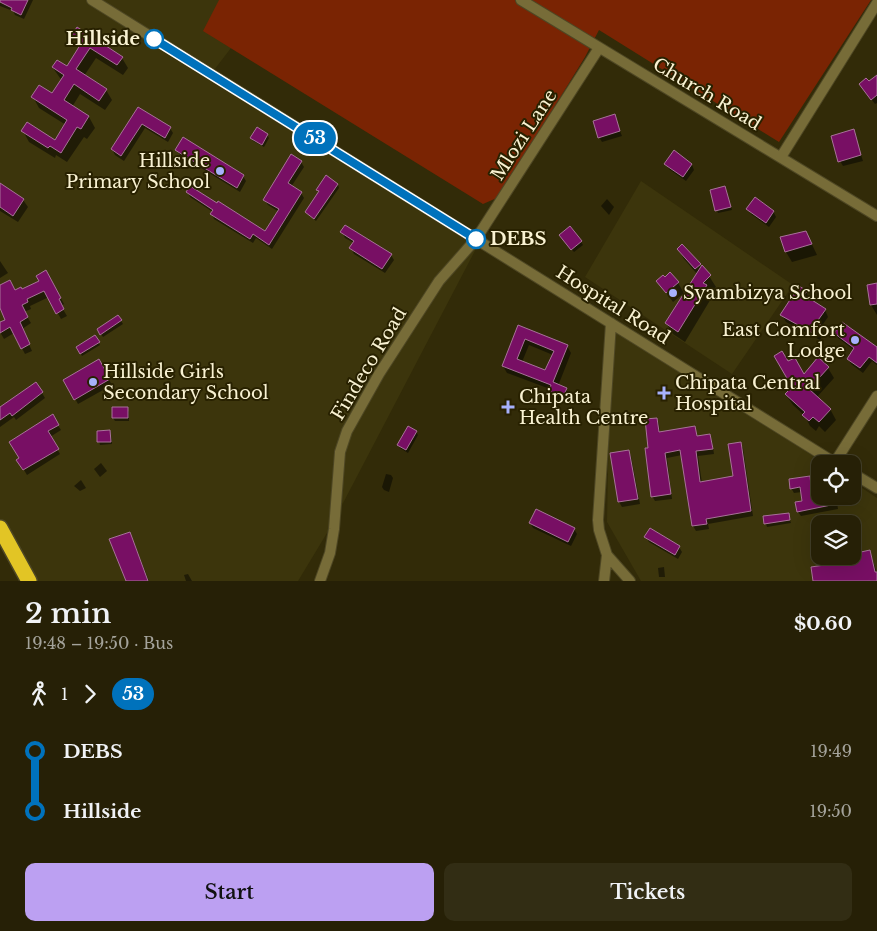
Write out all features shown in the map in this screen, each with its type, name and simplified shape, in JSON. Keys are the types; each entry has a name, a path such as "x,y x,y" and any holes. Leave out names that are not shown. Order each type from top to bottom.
{"highway":[{"path":"0,528 29,581"}],"street":[{"name":"Hospital Road","path":"92,0 823,455"},
{"name":"Church Road","path":"521,0 877,216"},
{"path":"781,157 877,3"},
{"name":"Mlozi Lane","path":"476,239 599,48"},
{"name":"Findeco Road","path":"320,581 330,553 334,529 340,452 347,431 379,374 439,281 476,239"},
{"path":"611,322 598,520 599,530 607,554 630,581"},
{"path":"841,455 877,396"},
{"path":"861,478 877,488"},
{"path":"604,581 607,554"}],"shaded area":[{"path":"0,0 268,0 211,74 479,243 330,528 298,581 26,581 0,540"},
{"path":"219,0 871,0 779,142 599,30 585,57 499,197 483,204 203,31"},
{"path":"641,181 793,285 732,374 585,277"},
{"name":"Chipata Central Hospital","path":"611,323 811,455 811,505 861,505 861,487 877,498 877,581 641,581 607,522"}],"building":[{"path":"0,0 28,0 21,15 11,10 12,8 0,2"},
{"path":"77,27 123,57 117,65 90,48 76,69 107,89 99,101 74,84 64,100 89,116 81,129 77,127 61,153 50,146 48,148 21,131 27,122 55,140 67,120 31,97 39,85 52,93 64,75 52,67 57,60 67,66 82,42 72,35"},
{"path":"877,75 877,95 871,100 859,84 866,78 869,81"},
{"path":"138,107 171,127 165,138 142,124 121,156 111,149"},
{"path":"615,114 620,131 598,138 593,121"},
{"path":"257,127 268,134 262,145 250,138"},
{"path":"854,129 861,155 838,162 831,136"},
{"path":"183,137 244,175 237,188 175,150"},
{"path":"674,150 692,164 683,177 664,164"},
{"path":"291,154 302,161 288,183 302,192 269,245 253,234 250,239 210,214 213,210 186,192 190,186 217,203 218,201 265,231 279,209 263,200"},
{"path":"326,175 338,184 314,219 305,212 319,191 316,190"},
{"path":"0,183 24,199 13,216 0,207"},
{"path":"725,186 731,207 715,211 710,190"},
{"path":"755,197 774,211 766,223 746,209"},
{"path":"345,225 392,254 382,269 349,248 354,241 340,232"},
{"path":"570,226 582,241 571,250 559,235"},
{"path":"806,231 812,244 785,252 780,237"},
{"path":"682,244 701,264 695,269 677,249"},
{"path":"702,265 711,275 703,283 707,285 678,332 665,323"},
{"path":"46,270 61,298 59,299 64,309 56,314 44,291 27,299 28,302 22,305 28,317 20,322 30,344 21,349 10,327 0,333 0,322 5,320 0,308 0,285 10,280 15,290 21,287 22,289 39,281 36,276"},
{"path":"670,272 679,282 666,293 656,281 663,275 665,277"},
{"path":"877,283 877,304 870,305 867,285"},
{"path":"799,286 807,291 804,295 826,309 816,323 821,325 816,335 780,315"},
{"path":"118,315 122,320 100,335 97,329"},
{"name":"East Comfort Lodge","path":"842,322 877,347 877,363 869,357 860,368 847,359 854,348 834,333"},
{"path":"518,325 568,345 553,382 567,388 563,397 549,391 551,385 502,366","holes":["525,339 554,351 545,370 517,359"]},
{"path":"95,335 100,342 80,354 76,347"},
{"path":"782,351 788,361 795,358 804,374 818,357 829,367 809,389 831,409 819,422 813,417 809,421 802,415 805,412 785,394 792,387 774,356"},
{"path":"99,359 110,379 74,400 63,380"},
{"path":"36,382 43,392 12,416 10,413 0,420 0,407"},
{"path":"112,407 128,407 128,418 112,418"},
{"path":"53,414 59,425 48,431 59,449 23,470 16,460 19,458 9,442"},
{"path":"657,418 659,432 695,426 697,436 710,434 713,449 696,451 700,482 733,476 728,444 741,442 751,511 706,519 707,524 692,526 680,450 665,453 671,494 651,497 645,448 648,448 645,419"},
{"path":"408,426 417,431 406,450 397,445"},
{"path":"110,430 111,442 97,442 97,431"},
{"path":"629,450 638,499 618,502 610,453"},
{"path":"810,476 811,505 831,505 797,512 795,502 802,501 800,487 790,489 789,479"},
{"path":"536,509 575,528 568,542 529,523"},
{"path":"789,513 790,520 764,524 763,516"},
{"path":"650,528 680,546 675,555 644,537"},
{"path":"130,532 148,581 126,581 109,539"},
{"path":"870,550 875,572 877,572 877,581 813,581 811,567 861,565 861,552"}],"bus line":[{"name":"53","path":"154,39 476,239"}],"place":[{"name":"Hillside","path":"154,39"},
{"name":"Hillside Primary School","path":"220,171"},
{"name":"DEBS","path":"476,239"},
{"name":"Syambizya School","path":"673,293"},
{"name":"East Comfort Lodge","path":"855,340"},
{"name":"Hillside Girls Secondary School","path":"93,382"},
{"name":"Chipata Central Hospital","path":"664,393"},
{"name":"Chipata Health Centre","path":"508,407"}]}
